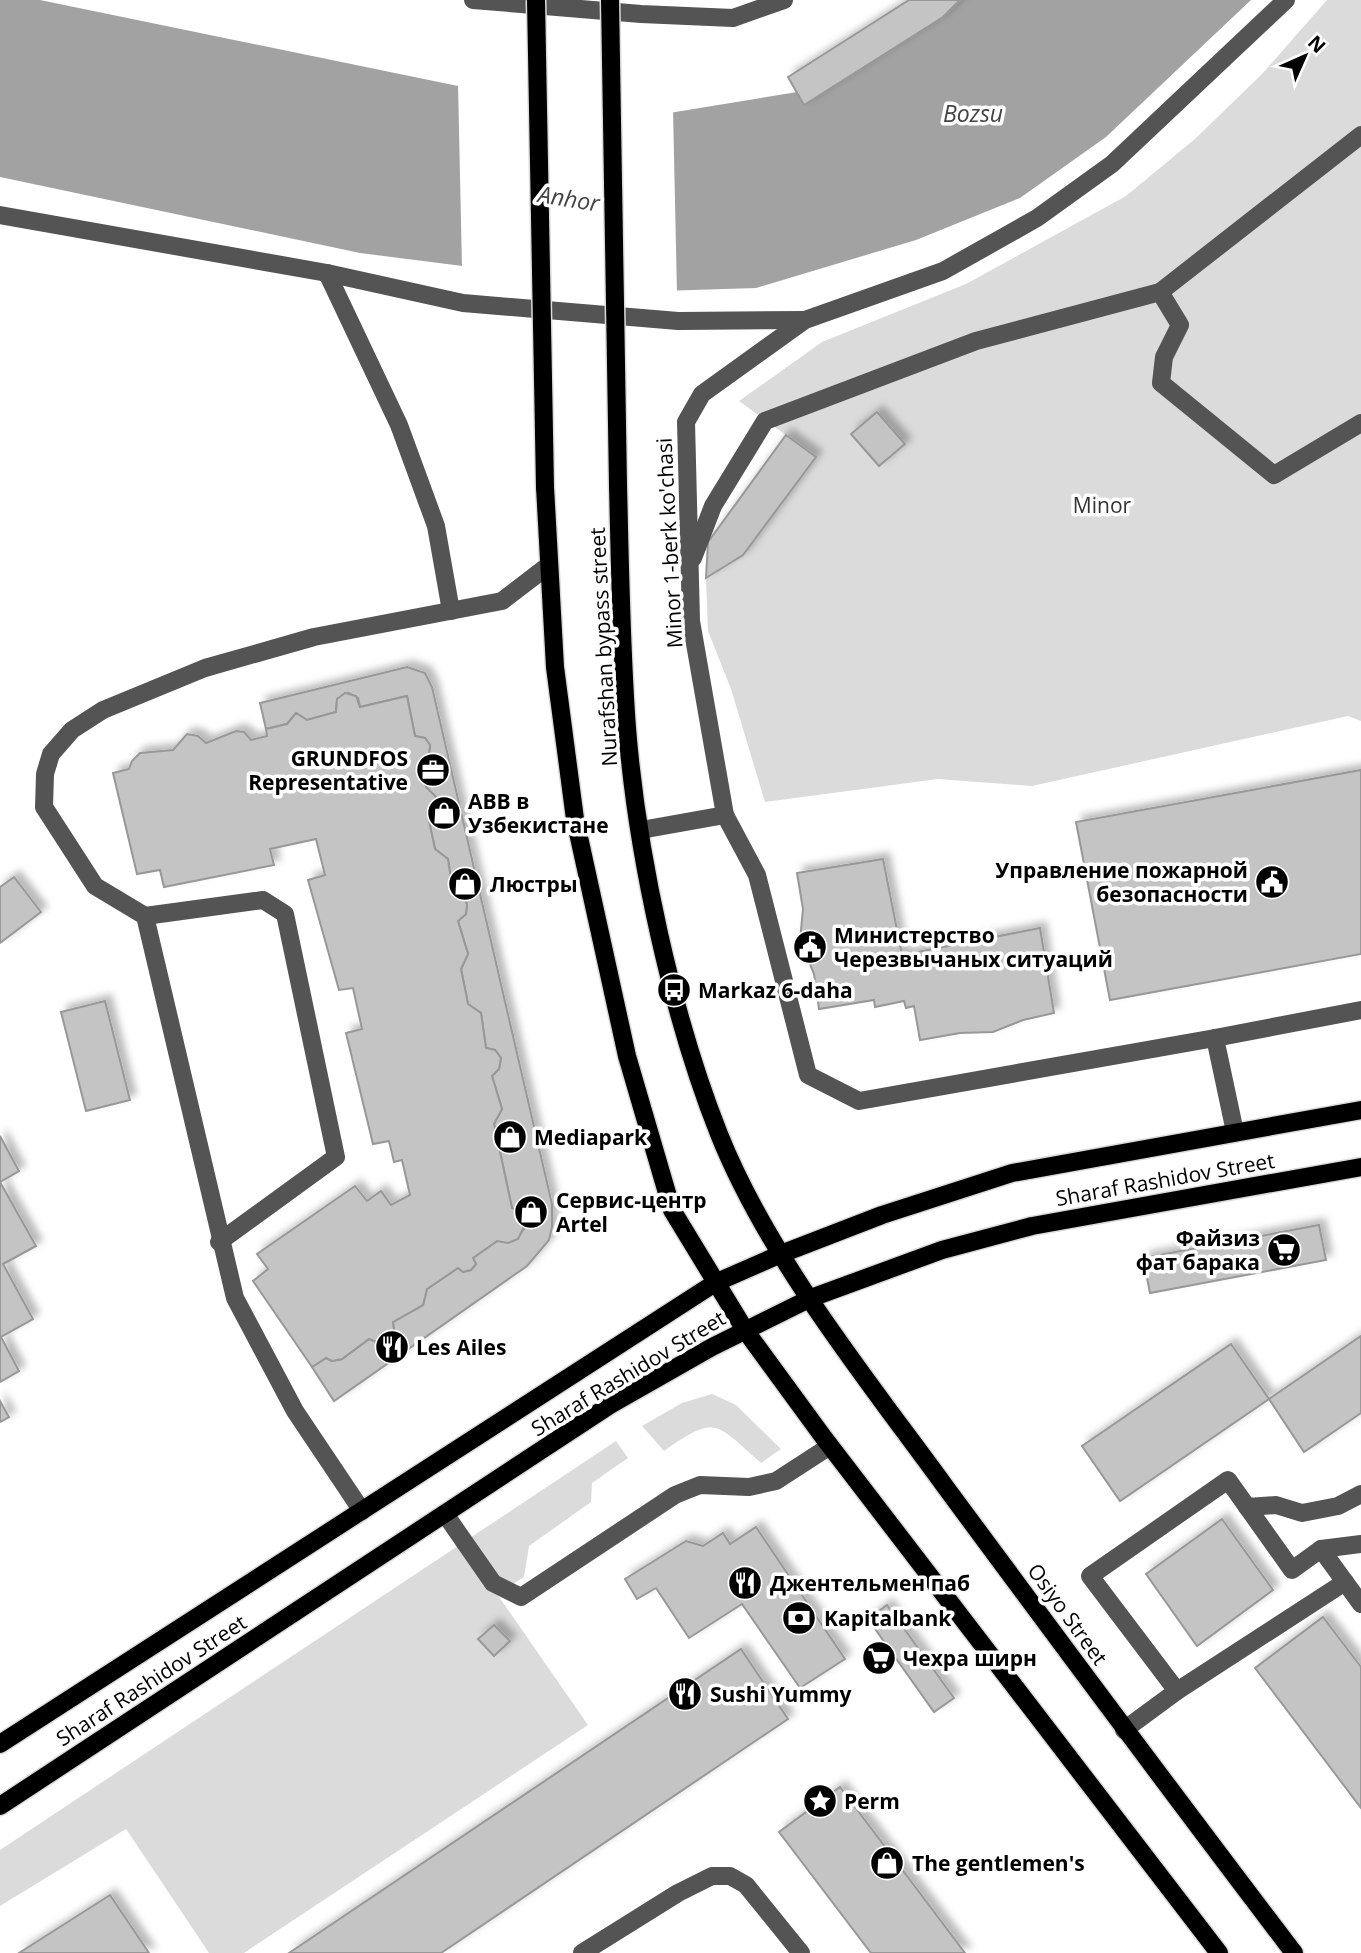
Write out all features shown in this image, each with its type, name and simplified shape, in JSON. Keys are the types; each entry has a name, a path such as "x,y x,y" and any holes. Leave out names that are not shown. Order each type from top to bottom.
{"main road":[{"name":"Nurafshan bypass street","path":"536,0 545,487 555,667 568,769 584,870 605,968 644,1121 673,1210 745,1330"},
{"name":"Nurafshan bypass street","path":"610,0 618,485 625,707 641,830 674,990 702,1085 738,1178 781,1254 811,1298"},
{"name":"Sharaf Rashidov Street","path":"0,1744 715,1283 781,1254 924,1199 1012,1173 1361,1110"},
{"name":"Sharaf Rashidov Street","path":"0,1806 610,1405 745,1330 811,1298 942,1250 1032,1226 1361,1167"},
{"name":"Osiyo Street","path":"811,1298 888,1408 1124,1730 1294,1953"},
{"path":"745,1330 830,1446 1219,1953"}],"street":[{"path":"473,0 641,14 733,18 784,0"},
{"name":"Minor 1-berk ko'chasi","path":"1286,0 1112,164 1037,218 943,271 805,320 702,394 686,422 691,621 725,815 757,875 808,1075 859,1101 1361,1010"},
{"path":"689,567 713,506 765,421 976,341 1160,292 1361,135"},
{"path":"0,215 327,273 463,303 678,321 805,320"},
{"path":"327,273 404,438 436,526 452,611"},
{"path":"1160,292 1180,325 1164,357 1161,383 1274,475 1361,424"},
{"path":"219,1242 336,1157 285,914 263,900 145,916 94,886 44,807 45,774 51,754 72,730 103,710 205,668 314,637 502,601 549,565"},
{"path":"641,830 725,815"},
{"path":"145,916 219,1242 241,1309 295,1411 362,1511"},
{"path":"1215,1038 1235,1132"},
{"path":"444,1514 493,1583 521,1597 675,1495 700,1485 750,1487 776,1480 830,1446"},
{"path":"1177,1691 1090,1576 1228,1480 1292,1570 1321,1549 1361,1544"},
{"path":"1247,1507 1276,1505 1302,1513 1338,1506 1361,1494"},
{"path":"1321,1549 1361,1604"},
{"path":"1124,1730 1177,1691 1345,1582"},
{"path":"582,1953 712,1875 730,1876 746,1885 801,1953"}],"green space":[{"name":"Minor","path":"1327,0 1361,0 1361,721 1348,716 1032,786 938,779 765,802 731,689 708,631 706,578 743,555 816,457 739,401 822,342 966,284 1126,196 1196,138 1262,74"},
{"path":"712,1394 736,1405 781,1449 761,1463 724,1432 706,1428 681,1439 664,1451 642,1426 682,1403"},
{"path":"616,1441 628,1458 592,1483 591,1502 529,1546 524,1577 497,1594 588,1725 244,1953 209,1953 126,1829 0,1906 0,1850"}],"water":[{"name":"Bozsu","path":"0,0 40,0 458,86 657,115 797,92 804,105 943,17 959,0 1251,0 1106,137 1020,198 916,240 756,288 661,291 360,253 0,177"}],"pier":[{"path":"458,83 657,112 673,109 677,294 462,268"}],"building":[{"path":"909,0 960,0 943,17 804,105 788,77"},
{"path":"877,412 905,444 879,466 851,434"},
{"path":"786,435 816,457 743,555 706,578 708,542"},
{"path":"407,667 425,673 432,687 552,1204 552,1227 549,1240 527,1266 334,1401 312,1367 326,1358 332,1361 342,1359 369,1339 379,1343 389,1340 394,1332 393,1322 423,1305 427,1289 458,1268 463,1272 471,1270 476,1264 473,1258 497,1241 515,1240 524,1229 523,1217 512,1208 494,1124 502,1109 492,1076 499,1069 501,1058 495,1050 486,1048 481,1013 468,1004 461,969 468,954 458,921 466,914 467,904 462,896 453,893 448,859 435,849 427,812 434,806 436,797 426,787 421,762 429,755 430,745 425,738 415,736 407,696 360,707 358,698 348,693 337,699 336,712 307,720 296,713 287,724 266,729 260,703"},
{"path":"345,693 356,696 360,707 407,696 415,736 425,738 430,745 429,755 421,762 426,787 436,797 434,806 427,812 435,849 448,859 453,893 462,896 467,904 466,914 458,921 468,954 461,969 468,1004 481,1013 486,1048 495,1050 501,1058 499,1069 492,1076 502,1109 494,1124 512,1208 521,1214 525,1225 518,1239 508,1243 497,1241 473,1258 476,1264 471,1270 463,1272 458,1268 427,1289 423,1305 393,1322 394,1332 389,1340 379,1343 369,1339 342,1359 332,1361 326,1358 312,1367 253,1281 268,1269 257,1254 355,1186 367,1201 381,1191 391,1205 410,1195 402,1160 394,1162 389,1141 373,1144 346,1033 362,1029 353,988 339,990 308,880 325,875 316,839 270,849 274,865 164,887 160,870 137,874 113,773 129,769 140,753 173,750 187,734 198,736 206,743 236,731 244,732 251,740 267,736 266,729 287,724 296,713 307,720 336,712 337,699"},
{"path":"1361,770 1361,954 1110,1000 1076,822"},
{"path":"883,859 902,955 1040,928 1054,1013 1023,1020 993,1032 960,1033 920,1040 914,1006 906,1008 904,1001 875,1007 874,1000 819,1009 814,974 800,940 803,909 797,873"},
{"path":"14,877 41,912 0,943 0,887"},
{"path":"105,1001 130,1100 86,1111 61,1012"},
{"path":"0,1136 19,1171 0,1182"},
{"path":"0,1182 36,1246 3,1264 33,1319 1,1337 19,1371 0,1382"},
{"path":"1319,1225 1326,1260 1150,1293 1143,1258"},
{"path":"1361,1336 1361,1413 1304,1452 1269,1399"},
{"path":"1231,1344 1269,1399 1120,1501 1082,1446"},
{"path":"0,1401 9,1417 0,1422"},
{"path":"1222,1519 1273,1590 1197,1646 1146,1574"},
{"path":"756,1527 845,1659 800,1688 742,1604 689,1638 656,1588 637,1599 625,1579 686,1541 703,1546 723,1533 730,1544"},
{"path":"887,1605 954,1698 934,1712 868,1619"},
{"path":"1323,1617 1361,1667 1361,1808 1255,1668"},
{"path":"494,1625 510,1641 494,1656 478,1639"},
{"path":"741,1649 788,1719 441,1953 289,1953"},
{"path":"840,1787 965,1953 871,1953 779,1832"},
{"path":"110,1895 149,1953 19,1953"}],"place":[{"name":"GRUNDFOS Representative","path":"433,770"},
{"name":"ABB в Узбекистане","path":"444,813"},
{"name":"Управление пожарной безопасности","path":"1272,882"},
{"name":"Люстры","path":"465,884"},
{"name":"Министерство Черезвычаных ситуаций","path":"810,947"},
{"name":"Markaz 6-daha","path":"674,990"},
{"name":"Mediapark","path":"510,1137"},
{"name":"Сервис-центр Artel","path":"531,1212"},
{"name":"Файзиз фат барака","path":"1284,1250"},
{"name":"Les Ailes","path":"392,1347"},
{"name":"Джентельмен паб","path":"745,1583"},
{"name":"Kapitalbank","path":"799,1618"},
{"name":"Чехра ширн","path":"879,1658"},
{"name":"Sushi Yummy","path":"685,1694"},
{"name":"Perm","path":"820,1801"},
{"name":"The gentlemen's","path":"887,1863"}],"water label":[{"name":"Anhor","path":"569,198"}]}
